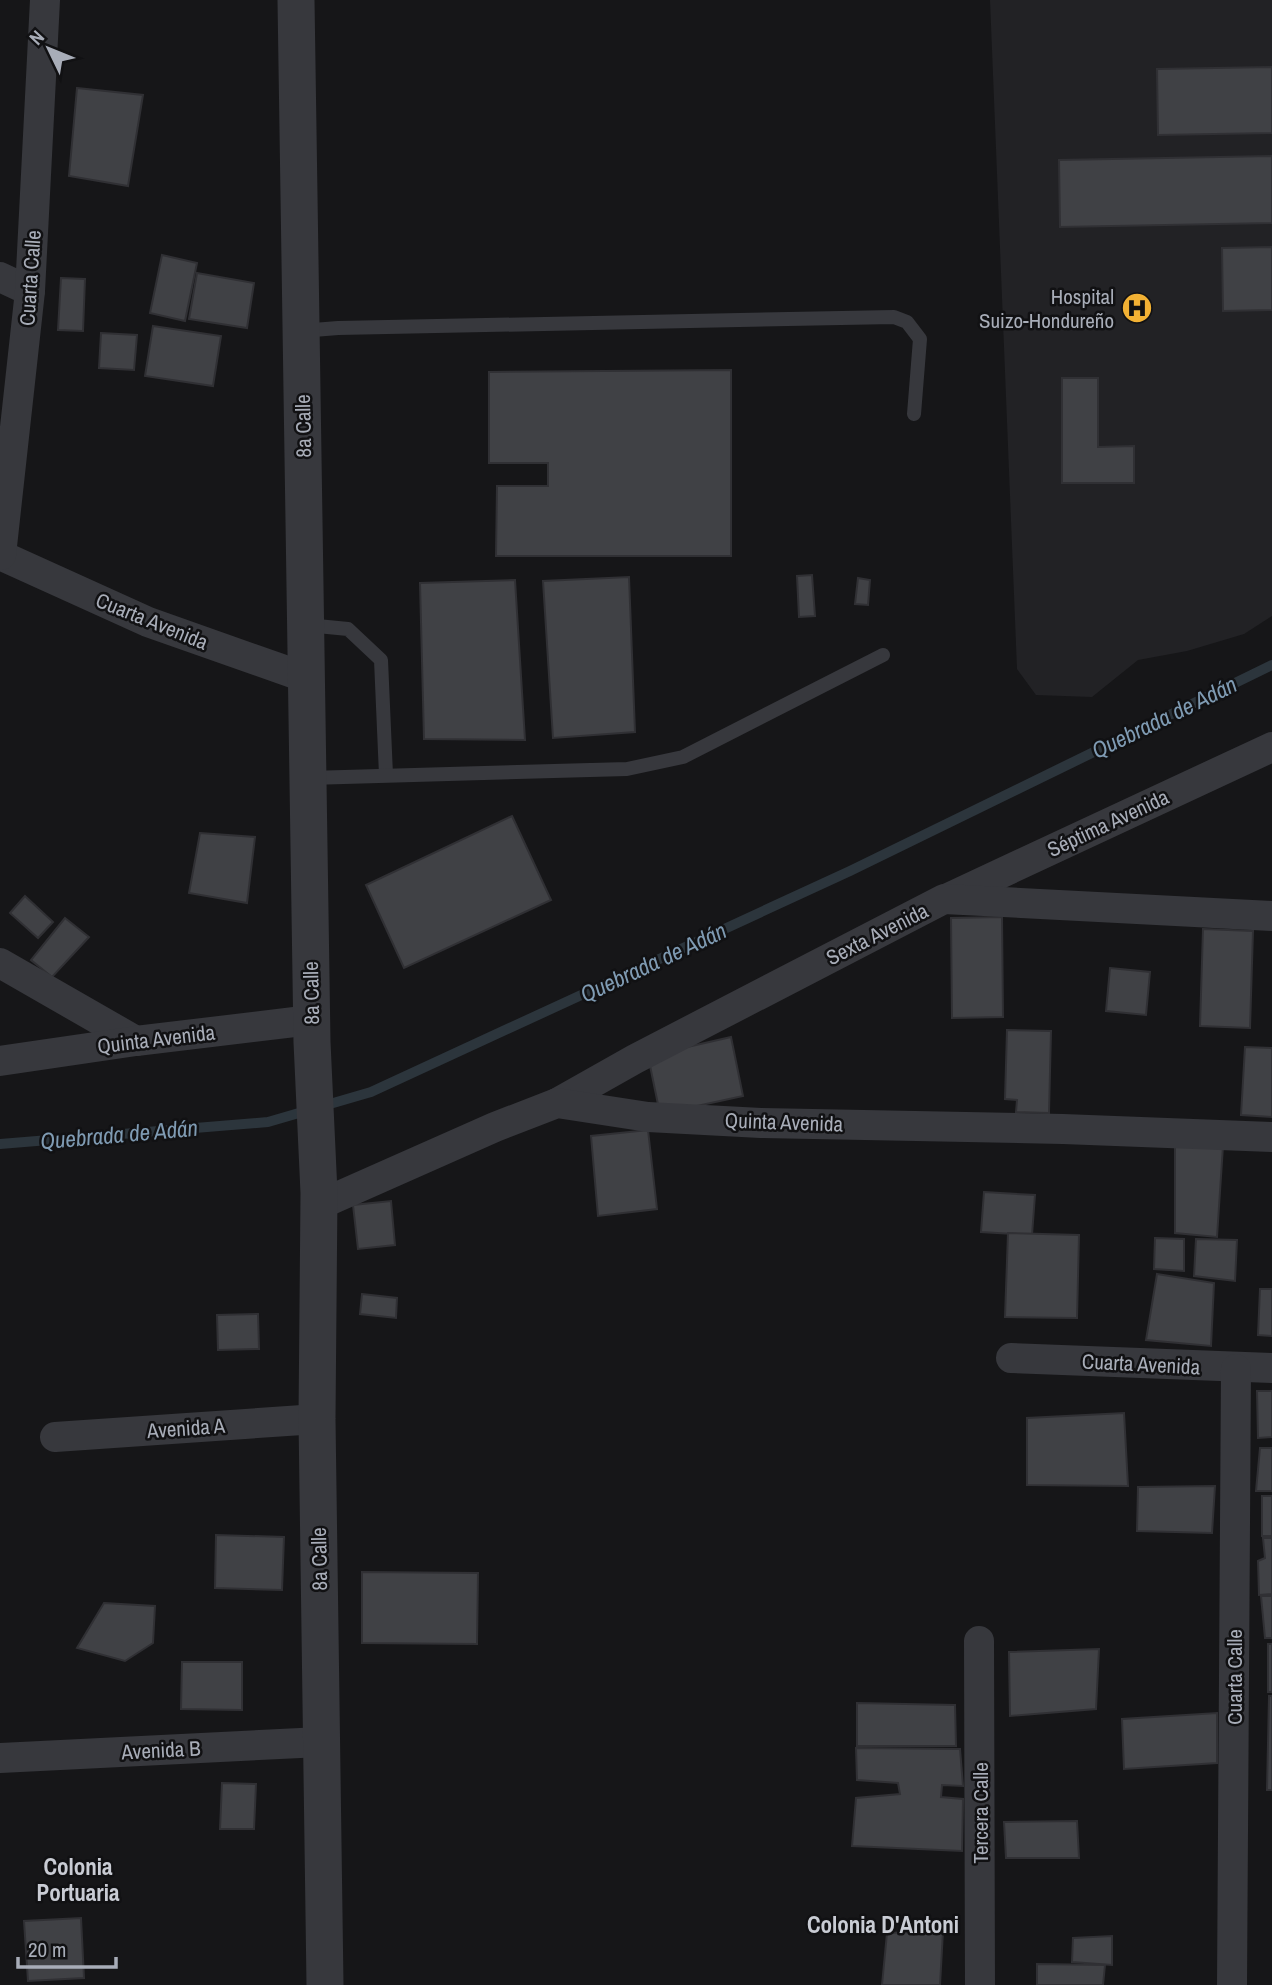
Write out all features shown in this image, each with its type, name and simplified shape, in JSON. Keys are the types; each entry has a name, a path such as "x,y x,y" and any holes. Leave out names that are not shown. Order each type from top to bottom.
{"street":[{"name":"Cuarta Calle","path":"0,555 30,291 46,0"},
{"name":"8a Calle","path":"296,0 312,1031 319,1199 317,1419 325,1985"},
{"path":"0,277 30,291"},
{"name":"Cuarta Avenida","path":"0,555 148,622 307,678"},
{"name":"Séptima Avenida","path":"944,900 1272,747"},
{"name":"Sexta Avenida","path":"556,1103 635,1059 944,900 1272,916"},
{"path":"0,963 136,1041"},
{"name":"Quinta Avenida","path":"0,1061 136,1041 312,1031"},
{"path":"319,1199 556,1103"},
{"name":"Quinta Avenida","path":"556,1103 648,1117 761,1123 1063,1129 1272,1137"},
{"name":"Cuarta Avenida","path":"1011,1358 1272,1368"},
{"name":"Cuarta Calle","path":"1232,1985 1236,1368"},
{"name":"Avenida A","path":"55,1437 317,1419"},
{"name":"Tercera Calle","path":"979,1641 980,1985"},
{"name":"Avenida B","path":"0,1758 321,1742"}],"lane":[{"path":"301,331 338,328 894,317 907,322 920,339 914,414"},
{"path":"307,625 348,629 381,660 386,775"},
{"path":"308,778 627,769 683,757 884,655"}],"shaded area":[{"name":"Hospital Suizo-Hondureño","path":"990,0 1272,0 1272,616 1244,634 1187,651 1138,660 1092,697 1036,695 1017,669"}],"building":[{"path":"1272,67 1272,133 1158,135 1157,69"},
{"path":"77,88 143,95 128,186 69,176"},
{"path":"1272,156 1272,223 1060,227 1059,160"},
{"path":"1272,247 1272,310 1223,311 1222,248"},
{"path":"162,255 197,263 185,321 150,313"},
{"path":"197,273 254,283 247,328 189,319"},
{"path":"61,278 85,279 83,331 58,330"},
{"path":"153,326 221,336 213,386 145,376"},
{"path":"101,333 137,335 134,370 99,368"},
{"path":"731,370 731,556 496,556 497,486 548,486 548,463 489,463 489,372"},
{"path":"1062,378 1098,378 1098,447 1134,446 1134,483 1062,483"},
{"path":"812,575 815,616 799,617 797,576"},
{"path":"629,577 635,732 553,738 543,581"},
{"path":"858,578 870,580 868,605 855,604"},
{"path":"515,580 525,740 424,739 420,583"},
{"path":"512,816 551,900 404,968 366,885"},
{"path":"200,833 255,837 247,903 189,893"},
{"path":"25,896 53,922 38,938 10,913"},
{"path":"1002,917 1003,1017 952,1018 951,918"},
{"path":"65,918 89,937 52,977 31,960"},
{"path":"1203,929 1253,931 1250,1028 1200,1026"},
{"path":"1110,968 1150,972 1146,1015 1106,1011"},
{"path":"1007,1030 1051,1031 1049,1113 1016,1112 1017,1100 1005,1099"},
{"path":"731,1037 743,1096 660,1114 648,1056"},
{"path":"1245,1047 1272,1048 1272,1117 1241,1115"},
{"path":"648,1130 657,1209 598,1216 591,1136"},
{"path":"1175,1145 1223,1146 1217,1237 1175,1233"},
{"path":"984,1192 1035,1195 1032,1235 981,1232"},
{"path":"391,1201 395,1245 358,1249 353,1205"},
{"path":"1008,1233 1079,1235 1077,1318 1005,1317"},
{"path":"1155,1238 1184,1239 1184,1271 1154,1269"},
{"path":"1196,1239 1237,1240 1235,1281 1194,1276"},
{"path":"1157,1274 1214,1283 1211,1346 1146,1340"},
{"path":"1260,1289 1272,1289 1272,1336 1258,1335"},
{"path":"362,1294 397,1298 396,1318 360,1314"},
{"path":"258,1314 259,1349 218,1350 217,1315"},
{"path":"1257,1391 1272,1391 1272,1437 1258,1438"},
{"path":"1124,1413 1128,1486 1027,1485 1027,1418"},
{"path":"1260,1448 1272,1448 1272,1491 1256,1491"},
{"path":"1215,1486 1212,1533 1137,1531 1138,1487"},
{"path":"1262,1496 1272,1496 1272,1536 1262,1536"},
{"path":"216,1535 284,1537 282,1590 215,1588"},
{"path":"1263,1538 1272,1538 1272,1594 1259,1595 1258,1561 1265,1558"},
{"path":"362,1572 478,1573 477,1644 362,1643"},
{"path":"1261,1596 1272,1596 1272,1638 1265,1638"},
{"path":"104,1603 155,1606 153,1643 125,1661 77,1648"},
{"path":"1268,1644 1272,1644 1272,1692 1268,1692"},
{"path":"1099,1649 1096,1709 1010,1716 1009,1652"},
{"path":"182,1662 242,1662 242,1710 181,1709"},
{"path":"1269,1696 1272,1696 1272,1790 1267,1790"},
{"path":"857,1703 955,1705 956,1746 857,1746"},
{"path":"1217,1713 1217,1763 1124,1769 1122,1719"},
{"path":"856,1748 960,1749 963,1786 942,1785 941,1797 963,1799 962,1851 852,1846 856,1798 900,1794 898,1783 857,1780"},
{"path":"222,1783 256,1784 254,1829 220,1829"},
{"path":"1077,1821 1079,1858 1006,1858 1004,1822"},
{"path":"81,1918 84,1978 28,1981 24,1921"},
{"path":"943,1931 940,1985 882,1985 887,1933"},
{"path":"1112,1936 1112,1965 1072,1962 1073,1938"},
{"path":"1037,1964 1105,1965 1103,1985 1037,1985"}],"waterway":[{"name":"Quebrada de Adán","path":"0,1144 268,1122 371,1092 850,871 1272,665"}],"place":[{"name":"Hospital Suizo-Hondureño","path":"1137,308"}],"district":[{"name":"Colonia Portuaria","path":"78,1879"},
{"name":"Colonia D'Antoni","path":"883,1924"}]}
